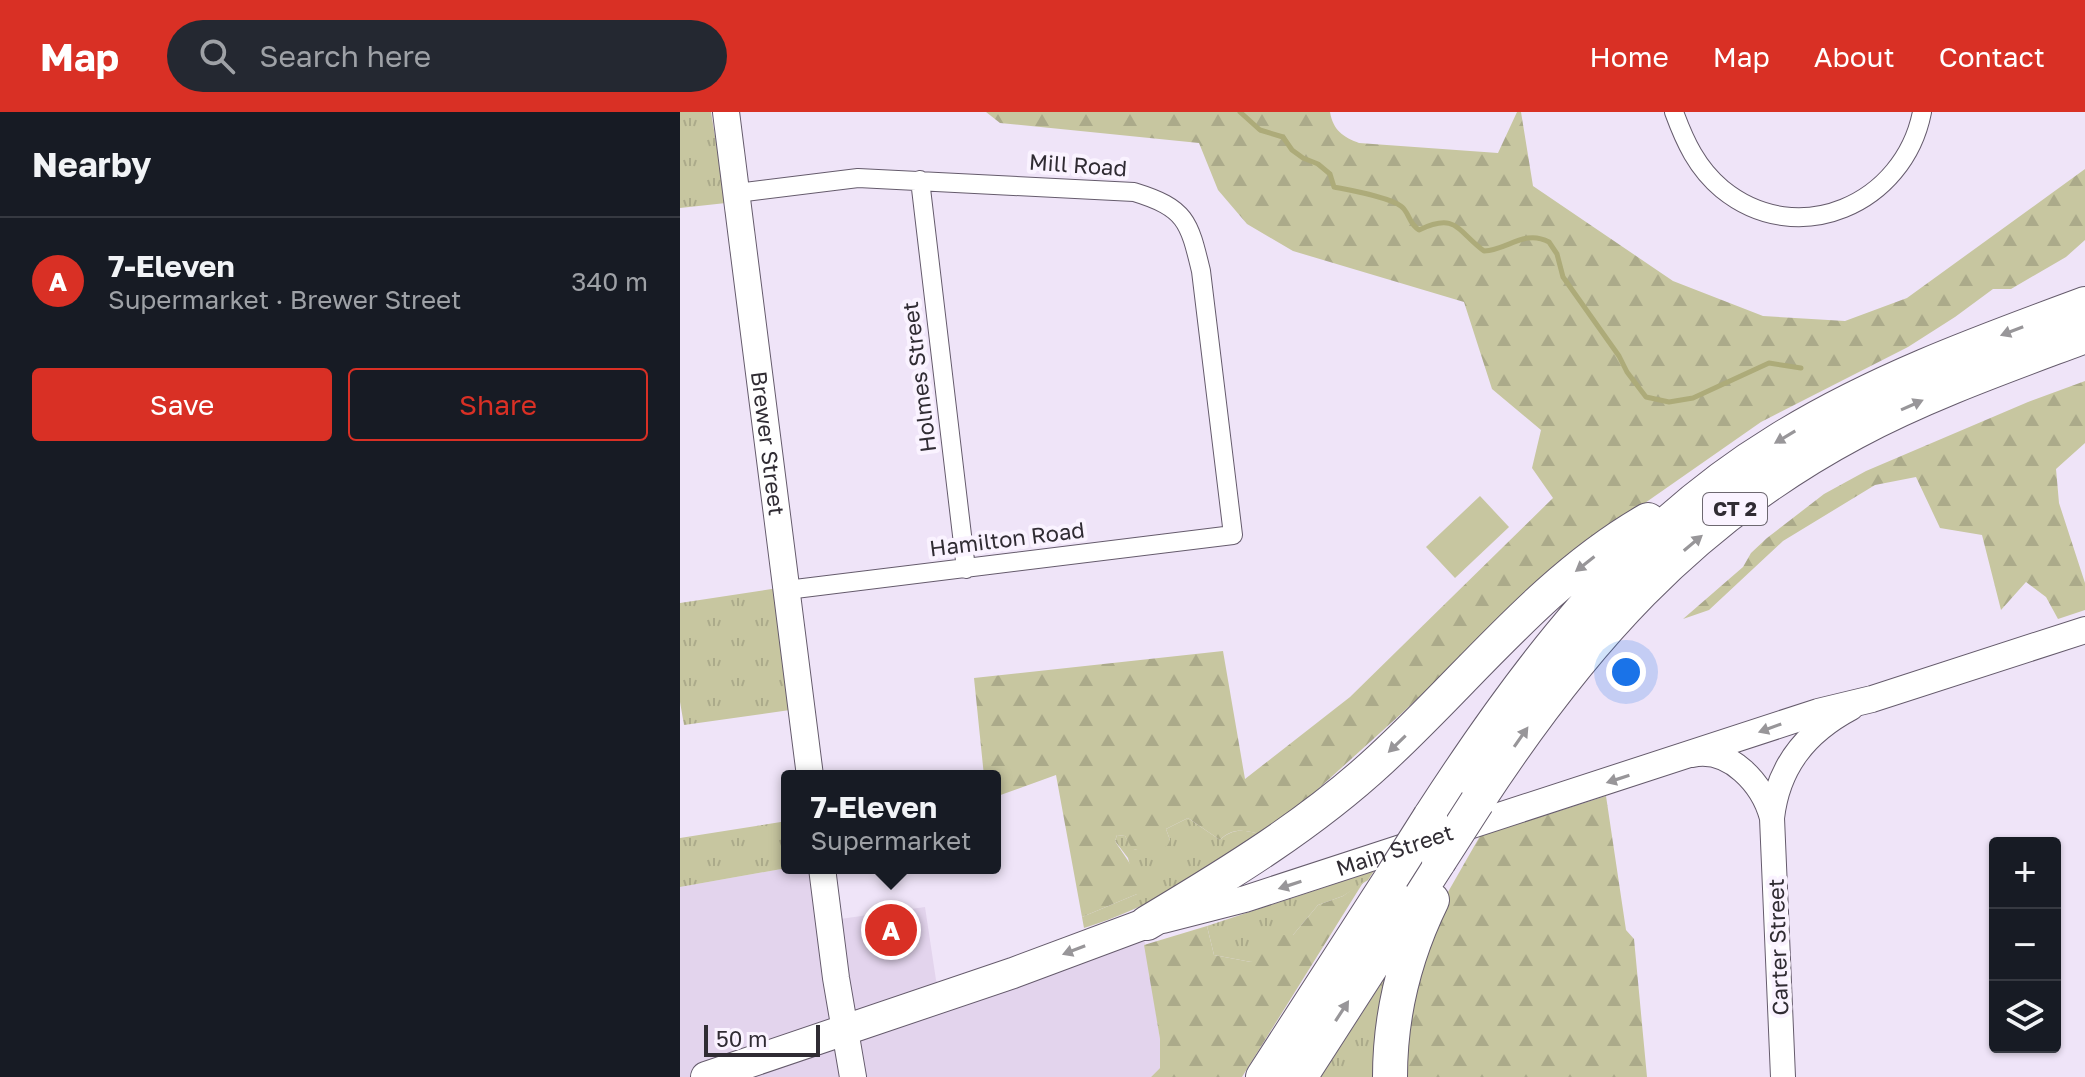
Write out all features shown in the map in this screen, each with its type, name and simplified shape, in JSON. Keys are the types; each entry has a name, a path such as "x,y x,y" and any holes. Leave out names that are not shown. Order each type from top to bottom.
{"highway":[{"name":"CT 2","path":"1263,1077 1498,714 1558,636 1622,566 1700,497 1775,442 1877,387 1963,350 2085,304"},
{"name":"CT 2","path":"1300,1077 1448,858 1485,793 1550,697 1609,624 1671,561 1736,508 1795,466 1872,423 2085,336"},
{"path":"1147,923 1277,842 1340,795 1398,743 1522,618 1589,560 1644,522 1700,497"},
{"path":"1390,1077 1393,1022 1408,962 1448,858"}],"main road":[{"name":"Brewer Street","path":"726,112 809,770"},
{"name":"Main Street","path":"706,1077 1013,973 1147,923 1229,905 1818,712 1872,699 2085,633"},
{"path":"823,874 853,1077"}],"street":[{"path":"1674,112 1691,153 1723,190 1758,210 1800,217 1837,211 1884,184 1909,151 1922,112"},
{"name":"Mill Road","path":"737,193 858,178 1134,192 1161,200 1182,215 1193,239 1201,271 1233,535"},
{"name":"Holmes Street","path":"920,180 966,569"},
{"name":"Hamilton Road","path":"787,590 1233,535"},
{"name":"Carter Street","path":"1783,1077 1772,818 1781,778 1799,748 1823,725 1872,699"},
{"name":"Carter Street","path":"1692,755 1715,756 1742,770 1759,790 1772,818"}],"shaded area":[{"path":"781,869 781,874 821,874 840,919 925,907 936,980 949,1004 1144,936 1160,1039 1160,1068 1151,1077 680,1077 680,887"}],"green space":[{"path":"680,112 711,112 726,203 680,208"},
{"path":"986,112 1330,112 1340,132 1359,143 1498,153 1517,112 1521,112 1533,186 1673,281 1763,316 1845,321 1907,298 2085,169 2085,240 2066,257 2011,289 1993,289 1908,347 1761,422 1569,556 1266,836 1236,831 1220,840 1188,818 1166,829 1169,846 1133,850 1125,836 1117,835 1115,841 1134,872 1137,894 1082,917 1056,775 1001,795 1001,770 983,770 974,678 1223,651 1245,779 1350,697 1553,498 1532,468 1541,430 1492,389 1464,302 1293,251 1247,224 1218,190 1199,143 1000,123"},
{"path":"2085,381 2085,443 2056,469 2059,503 2085,583 2085,610 2058,619 2046,597 2026,582 2001,610 1982,535 1940,528 1916,477 1875,485 1783,541 1709,610 1683,619 1743,567 1751,553 1767,538 1824,494 1866,471"},
{"path":"1480,496 1509,527 1455,578 1426,547"},
{"path":"778,588 790,710 684,725 680,702 680,603"},
{"path":"1606,796 1626,930 1634,939 1647,1077 1405,1077 1413,974 1436,913 1480,836"},
{"path":"1188,818 1220,840 1236,831 1266,836 1155,899 1084,928 1082,917 1137,894 1128,858 1115,841 1117,835 1125,836 1134,850 1170,840 1166,829"},
{"path":"781,822 781,869 680,887 680,838"},
{"path":"1374,871 1368,880 1343,896 1318,905 1293,935 1251,962 1214,955 1207,926"},
{"path":"1364,881 1242,1077 1151,1077 1160,1068 1160,1039 1144,945 1207,926 1214,955 1251,962 1262,935 1293,935 1318,905 1343,896"},
{"path":"1399,956 1378,1077 1321,1077"}],"waterway":[{"path":"1240,112 1260,130 1283,137 1292,150 1318,164 1330,174 1334,187 1392,201 1404,209 1419,230 1449,223 1484,251 1524,239 1549,242 1557,254 1563,277 1646,397 1669,402 1693,398 1769,363 1801,368"}],"place":[{"name":"7-Eleven","path":"891,930"}]}
